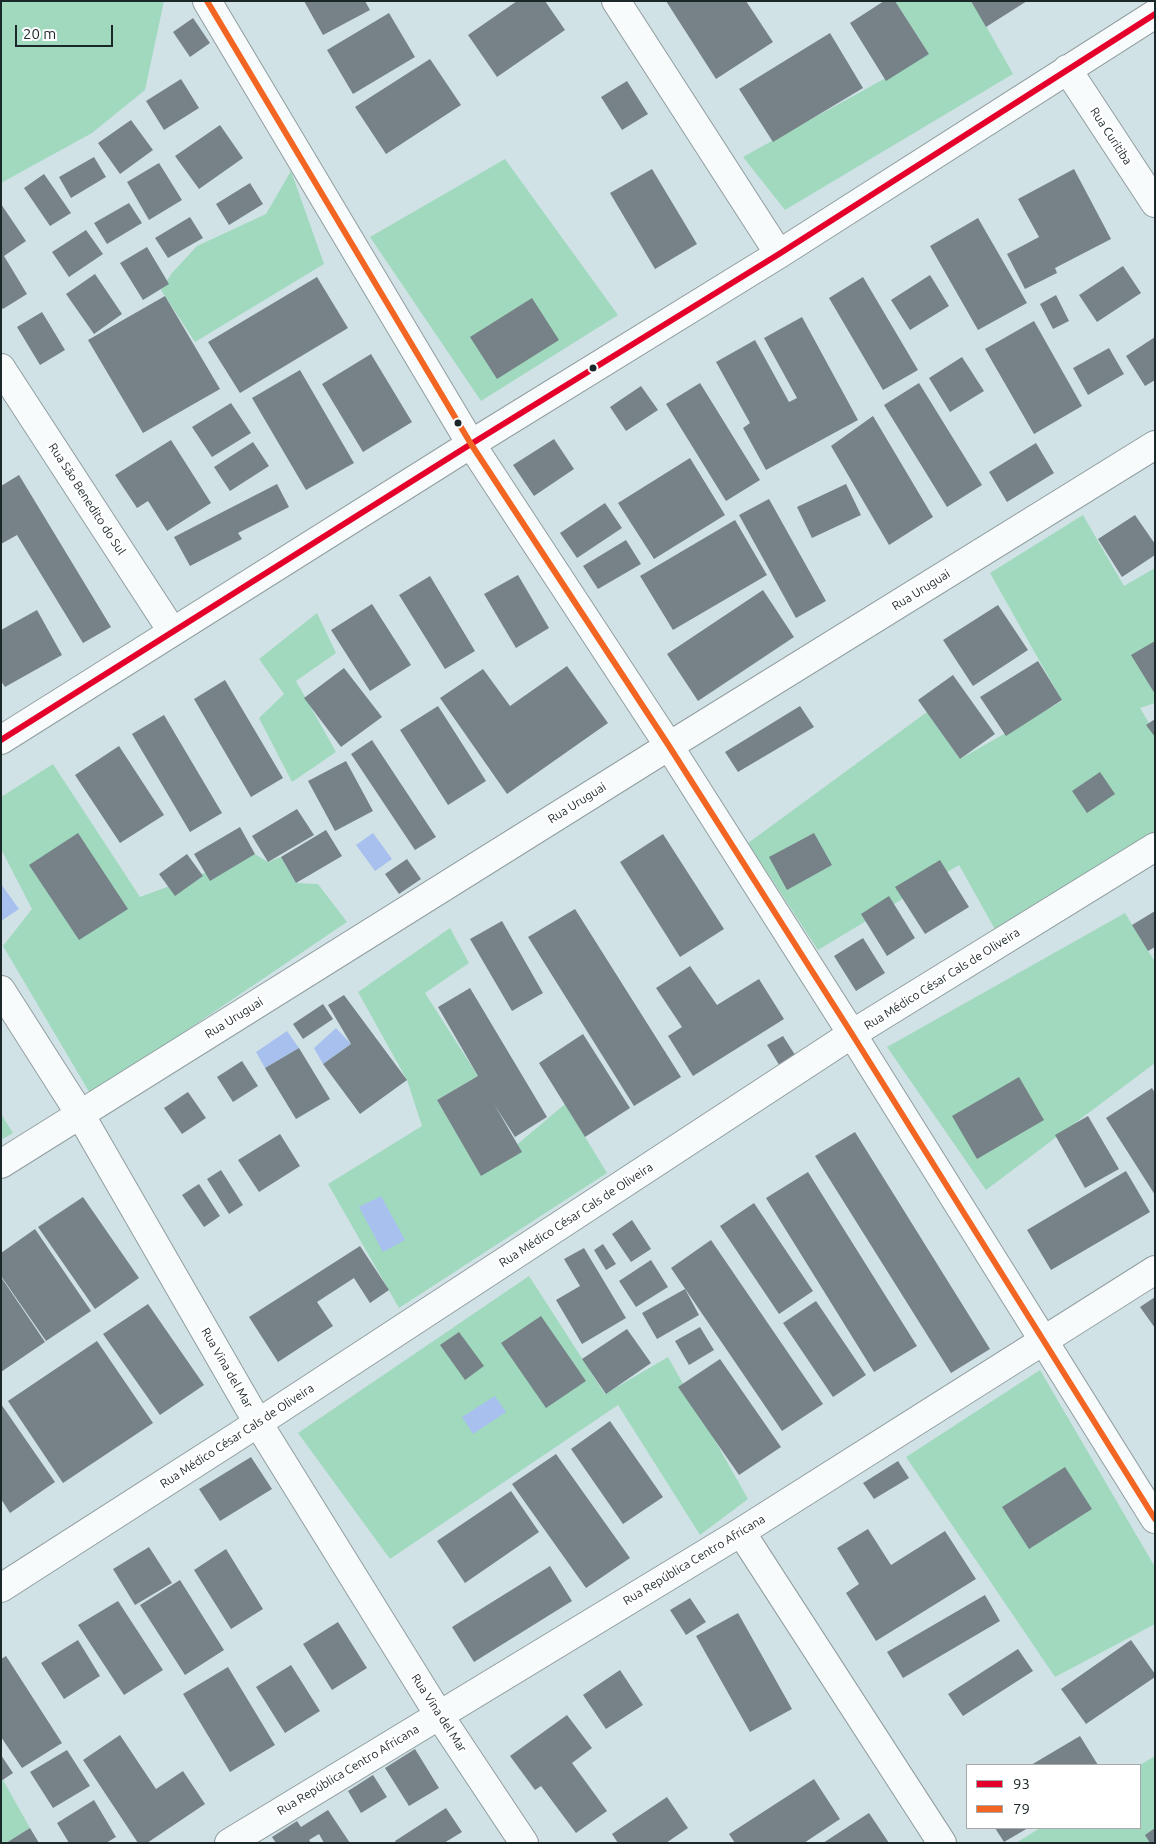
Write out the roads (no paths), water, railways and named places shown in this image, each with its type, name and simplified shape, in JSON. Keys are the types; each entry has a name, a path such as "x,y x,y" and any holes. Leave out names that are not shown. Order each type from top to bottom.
{"street":[{"path":"207,1 471,444 669,746 852,1034 1155,1519"},
{"path":"616,1 779,254"},
{"path":"1,740 471,444 779,254 1155,14"},
{"name":"Rua Curitiba","path":"1067,69 1155,203"},
{"name":"Rua São Benedito do Sul","path":"1,368 172,631"},
{"name":"Rua Uruguai","path":"1,1164 669,746 1155,445"},
{"name":"Rua Médico César Cals de Oliveira","path":"1,1588 258,1423 852,1034 1155,847"},
{"name":"Rua Vina del Mar","path":"1,990 80,1114 258,1423 439,1715 524,1843"},
{"name":"Rua República Centro Africana","path":"229,1843 741,1532 1155,1270"},
{"path":"741,1532 942,1843"}],"water":[{"path":"373,833 392,859 375,871 356,845"},
{"path":"1,884 19,909 1,921"},
{"path":"336,1028 351,1044 323,1064 314,1048"},
{"path":"287,1031 299,1048 265,1068 256,1052"},
{"path":"381,1196 405,1240 383,1252 359,1207"},
{"path":"495,1396 506,1412 473,1434 462,1417"}]}
